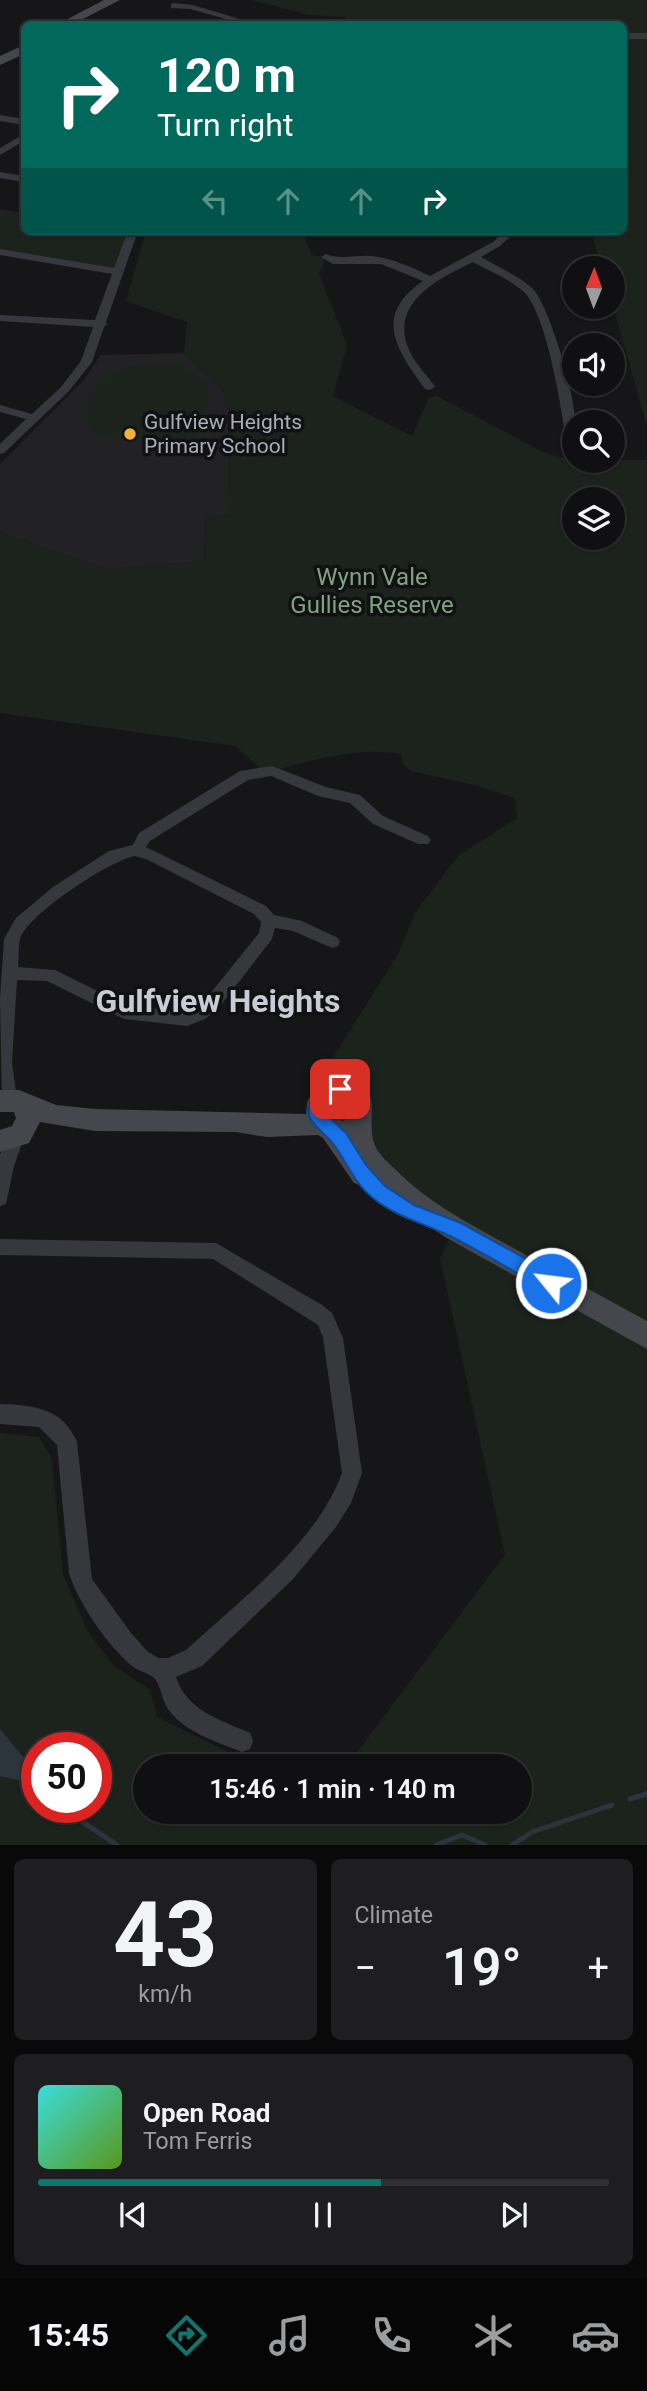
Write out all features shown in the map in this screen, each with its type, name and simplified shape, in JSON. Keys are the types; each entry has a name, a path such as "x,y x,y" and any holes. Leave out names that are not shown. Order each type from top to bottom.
{"main road":[{"path":"70,21 114,0"},
{"path":"81,21 124,0"},
{"path":"0,56 21,46"},
{"path":"0,61 21,50"},
{"path":"454,1229 408,1210 378,1192 324,1120 321,1098 330,1091 351,1091 363,1102 364,1110 359,1122 360,1142 378,1171 400,1192 454,1229 647,1336"},
{"path":"11,1102 56,1116 95,1120 235,1121 267,1126 324,1120 348,1129 359,1122"},
{"path":"11,1102 29,1121 12,1137"},
{"path":"12,1137 95,1120"}],"street":[{"path":"174,6 239,21"},
{"path":"627,36 647,36"},
{"path":"0,118 21,122"},
{"path":"0,152 21,139"},
{"path":"0,175 21,178"},
{"path":"0,450 78,375 102,324 132,235"},
{"path":"429,387 402,346 401,324 413,293 430,280 492,247 506,235"},
{"path":"0,252 119,272"},
{"path":"326,257 333,262 383,260 430,280"},
{"path":"472,257 518,282 530,292 541,310 565,392 567,410"},
{"path":"0,318 102,324"},
{"path":"0,408 34,418"},
{"path":"137,851 150,833 245,775 265,770 323,792 355,799 378,820 423,840"},
{"path":"11,1102 2,1069 12,939 22,922 58,891 125,851 150,854 260,910 269,921 296,925 332,942"},
{"path":"9,973 49,975 124,1012 187,1019 211,1005 266,935 269,921"},
{"path":"0,1198 12,1137"},
{"path":"0,1247 216,1251 315,1311 330,1327 352,1473 347,1492 321,1534 204,1648 182,1666 163,1670 147,1666 135,1656 83,1586 79,1573 67,1442 58,1427 47,1419 33,1415 0,1414"},
{"path":"163,1670 176,1706 186,1714 242,1741"}],"shaded area":[{"name":"Gulfview Heights Primary School","path":"184,353 221,388 229,404 230,514 206,517 204,561 106,569 0,532 0,464 83,381 101,355"},
{"path":"0,1729 21,1754 21,1781 0,1776"}],"green space":[{"path":"252,0 647,0 647,36 627,36 627,21 346,21 345,17 309,15"},
{"path":"647,37 647,426 625,348 625,333 621,333 617,319 625,319 625,256 598,256 592,235 627,235 627,38"},
{"path":"0,209 21,212 21,235 132,235 119,272 0,251"},
{"name":"Wynn Vale Gullies Reserve","path":"145,235 304,235 312,255 326,257 319,274 347,345 333,396 412,436 429,397 437,396 547,454 562,457 562,473 625,473 625,460 647,460 647,1845 0,1845 0,1433 39,1437 52,1459 63,1575 88,1632 114,1666 150,1690 157,1717 233,1754 133,1754 133,1824 532,1824 532,1754 356,1754 505,1555 440,1258 454,1229 378,1171 363,1102 312,1091 398,954 415,913 458,856 517,818 515,798 474,785 411,771 403,763 401,754 353,753 272,771 262,770 235,746 0,713 0,532 106,569 204,561 206,517 230,514 229,404 221,388 184,353 187,322 126,301"},
{"path":"170,363 196,375 207,388 209,406 197,431 175,439 144,442 113,438 92,428 84,413 91,398 107,377 127,367"}],"waterway":[{"path":"630,1799 647,1794"},
{"path":"512,1845 532,1832 612,1805"},
{"path":"84,1823 117,1845"},
{"path":"436,1845 462,1835 485,1845"}],"place":[{"name":"Gulfview Heights Primary School","path":"130,434"}],"district":[{"name":"Gulfview Heights","path":"218,1001"}],"route":[{"path":"340,1089 323,1095 316,1110 318,1118 340,1138 359,1170 378,1192 397,1205 454,1229 551,1283"}]}
